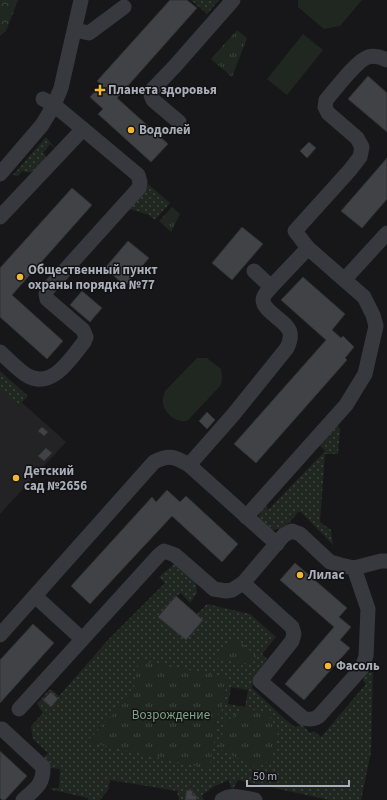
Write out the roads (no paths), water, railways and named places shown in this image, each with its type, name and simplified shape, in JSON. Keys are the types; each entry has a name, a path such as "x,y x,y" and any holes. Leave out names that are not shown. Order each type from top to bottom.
{"street":[{"path":"0,174 42,125 48,102 61,88 81,0"},
{"path":"179,122 153,100 151,95 233,0"},
{"path":"75,30 89,33 127,2"},
{"path":"246,516 346,405 365,374 382,327 364,297 308,248 295,231 360,157 362,147 357,138 328,113 325,107 326,100 361,60 369,56 378,56 387,60"},
{"path":"0,352 27,376 35,379 49,378 56,375 84,342 86,338 83,330 48,299 46,294 47,290 139,188 140,182 138,175 48,102"},
{"path":"0,217 83,129"},
{"path":"345,279 387,233"},
{"path":"189,466 288,348 290,333 287,327 265,306 263,301 264,296 308,248"},
{"path":"254,271 271,287"},
{"path":"0,634 154,462 165,456 178,459 189,466 277,544"},
{"path":"19,709 164,551 175,555 214,589 226,591 232,590 243,583 284,535 292,531 300,534 330,562 354,568 381,561 387,561"},
{"path":"243,583 292,627 294,634 292,641 260,681 303,718 309,720 315,719 319,716 362,668 366,656 368,609 354,568"},
{"path":"35,596 82,639"},
{"path":"2,729 43,767 44,776 40,784 23,800"},
{"path":"222,800 224,798 234,796 255,800"}],"place":[{"name":"Планета здоровья","path":"100,90"},
{"name":"Водолей","path":"131,130"},
{"name":"Общественный пункт охраны порядка №77","path":"20,277"},
{"name":"Детский сад №2656","path":"16,478"},
{"name":"Лилас","path":"300,575"},
{"name":"Фасоль","path":"328,666"}],"park label":[{"name":"Возрождение","path":"171,715"}]}
